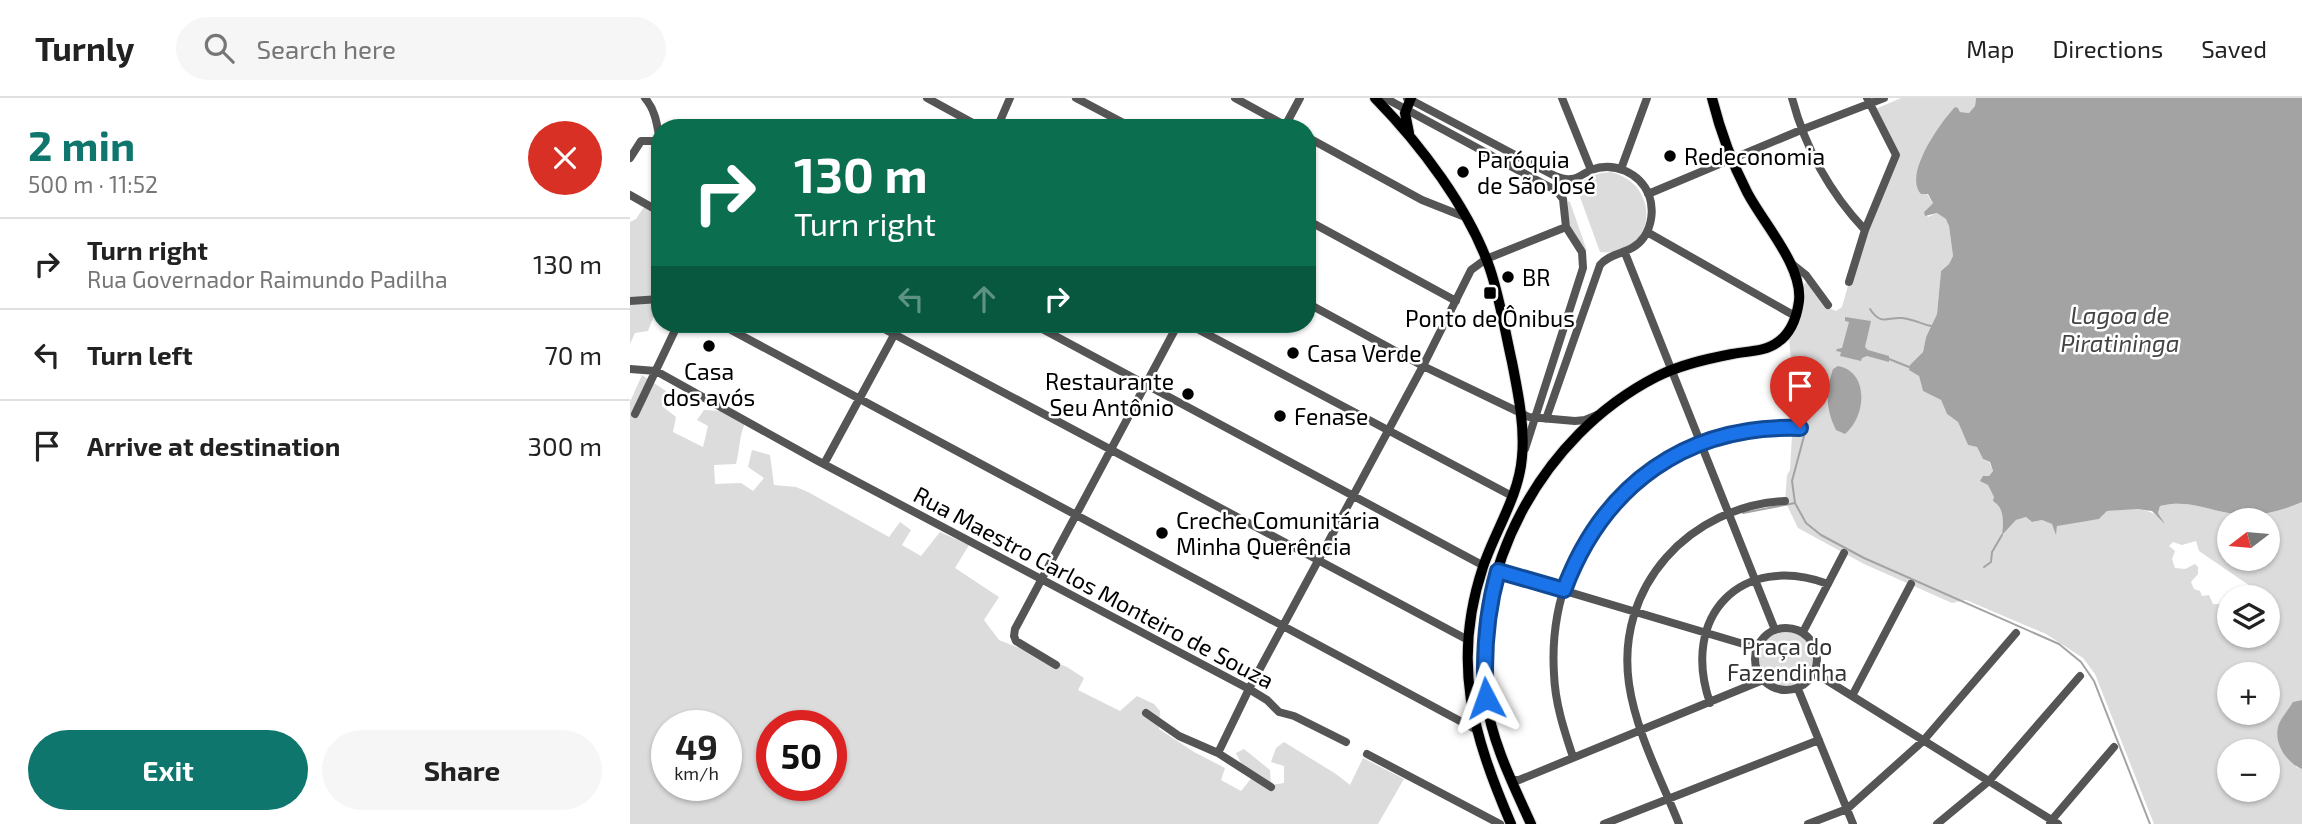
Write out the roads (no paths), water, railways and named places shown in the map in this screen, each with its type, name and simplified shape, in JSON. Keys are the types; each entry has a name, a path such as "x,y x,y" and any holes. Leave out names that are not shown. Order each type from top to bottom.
{"main road":[{"path":"1375,98 1416,144"},
{"path":"1531,824 1493,733 1486,698 1484,668 1486,622 1498,571 1528,498 1564,449 1600,413 1671,369 1772,346 1789,331 1795,316 1799,294 1797,277 1746,191 1732,160 1712,98"},
{"path":"1408,101 1406,126 1465,217 1486,259 1499,303 1520,413 1522,458 1512,496 1474,598 1468,640 1470,698 1475,729 1511,824"}],"street":[{"path":"645,98 656,119"},
{"path":"927,98 966,119"},
{"path":"1001,119 1010,98"},
{"path":"1076,98 1116,119"},
{"path":"1235,98 1272,119"},
{"path":"1290,119 1300,98"},
{"path":"1385,98 1408,101 1555,176 1573,179 1591,170 1605,167 1621,169 1640,181 1648,194 1652,216 1647,232 1640,242 1625,253 1605,259 1598,268 1546,419"},
{"path":"1562,98 1591,170"},
{"path":"1621,169 1647,98"},
{"path":"1793,98 1801,130 1840,201 1865,230"},
{"path":"1648,194 1867,101 1884,98"},
{"path":"1408,101 1557,191 1563,199 1566,227 1584,257 1583,268 1522,458"},
{"path":"1849,282 1865,230 1896,155 1867,101"},
{"path":"631,157 641,141 651,141"},
{"path":"1316,142 1422,200 1465,217"},
{"path":"630,195 651,207"},
{"path":"1316,225 1455,301"},
{"path":"1218,753 1471,270 1486,259 1566,227"},
{"path":"1647,232 1795,316"},
{"path":"1625,253 1775,630"},
{"path":"1790,262 1806,275 1828,305"},
{"path":"630,301 651,300"},
{"path":"1316,308 1423,366 1520,413 1535,418 1585,420 1600,413"},
{"path":"635,414 674,333"},
{"path":"737,333 1284,624 1475,729"},
{"path":"1049,333 1484,566"},
{"path":"1056,665 1016,641 1015,629 1173,333"},
{"path":"1205,333 1512,496"},
{"path":"824,464 894,334 1468,640"},
{"path":"630,369 656,371"},
{"name":"Rua Maestro Carlos Monteiro de Souza","path":"656,371 824,464 1249,690 1267,700 1279,712 1294,716 1346,742"},
{"path":"1573,757 1558,703 1553,647 1564,590 1586,540 1614,502 1650,470 1700,443 1759,428 1800,428"},
{"path":"1679,824 1632,697 1628,664 1630,632 1636,611 1647,585 1666,556 1693,531 1727,512 1760,503 1785,500"},
{"path":"1803,632 1844,553"},
{"path":"1498,571 1757,648"},
{"path":"1710,703 1701,670 1701,647 1713,616 1727,598 1755,580 1787,574 1809,577 1828,584"},
{"path":"1852,696 1911,584"},
{"path":"1791,628 1803,632 1817,650 1818,664 1807,683 1798,689 1779,690 1762,680 1755,665 1757,648 1764,637 1775,630 1791,628"},
{"path":"1808,824 1847,809 1923,741 2016,633"},
{"path":"1815,673 2053,823 2115,747"},
{"path":"1937,824 1989,781 2080,676"},
{"path":"1511,779 1519,780 1762,680"},
{"path":"1798,689 1853,824"},
{"path":"1146,713 1180,736 1218,753 1271,787"},
{"path":"1604,824 1819,740"},
{"path":"1367,754 1500,824"}],"water":[{"name":"Lagoa de Piratininga","path":"1976,98 2302,98 2302,502 2280,510 2280,508 2217,508 2217,511 2171,504 2160,506 2158,513 2165,524 2152,511 2107,511 2099,519 2057,526 2056,535 2052,524 2042,520 2032,522 2026,517 2016,520 2002,535 2000,507 1993,501 1994,497 1988,485 1980,481 1983,476 1989,476 1993,471 1990,462 1983,459 1977,447 1968,445 1958,422 1947,414 1941,400 1923,391 1919,376 1909,370 1910,365 1923,352 1926,337 1937,314 1941,271 1953,256 1946,219 1937,213 1925,216 1924,212 1933,203 1928,194 1921,194 1917,185 1920,162 1933,137 1955,107 1960,112 1969,113 1975,106"},
{"path":"1845,317 1871,321 1865,347 1889,356 1889,362 1867,356 1861,361 1840,356 1841,352 1836,351 1842,348 1849,322 1845,321"},
{"path":"1838,366 1856,377 1860,386 1857,417 1845,434 1836,430 1828,407 1831,377 1833,369"},
{"path":"2302,700 2302,769 2291,762 2283,752 2277,733 2293,702"}],"waterway":[{"path":"1870,309 1884,320 1902,318 1931,326"},
{"path":"1889,359 1909,367"},
{"path":"1807,425 1792,481 1795,503 1806,523 1821,535 1864,558 2059,644 2081,662 2094,681 2150,824"},
{"path":"1743,513 1795,503"},
{"path":"1984,567 1991,562 1992,552 2002,535"}],"place":[{"name":"Redeconomia","path":"1670,156"},
{"name":"Paróquia de São José","path":"1463,172"},
{"name":"BR","path":"1508,277"},
{"name":"Ponto de Ônibus","path":"1490,293"},
{"name":"Casa dos avós","path":"709,346"},
{"name":"Casa Verde","path":"1293,353"},
{"name":"Restaurante Seu Antônio","path":"1188,394"},
{"name":"Fenase","path":"1280,416"},
{"name":"Creche Comunitária Minha Querência","path":"1162,533"}],"park label":[{"name":"Praça do Fazendinha","path":"1787,659"}]}
